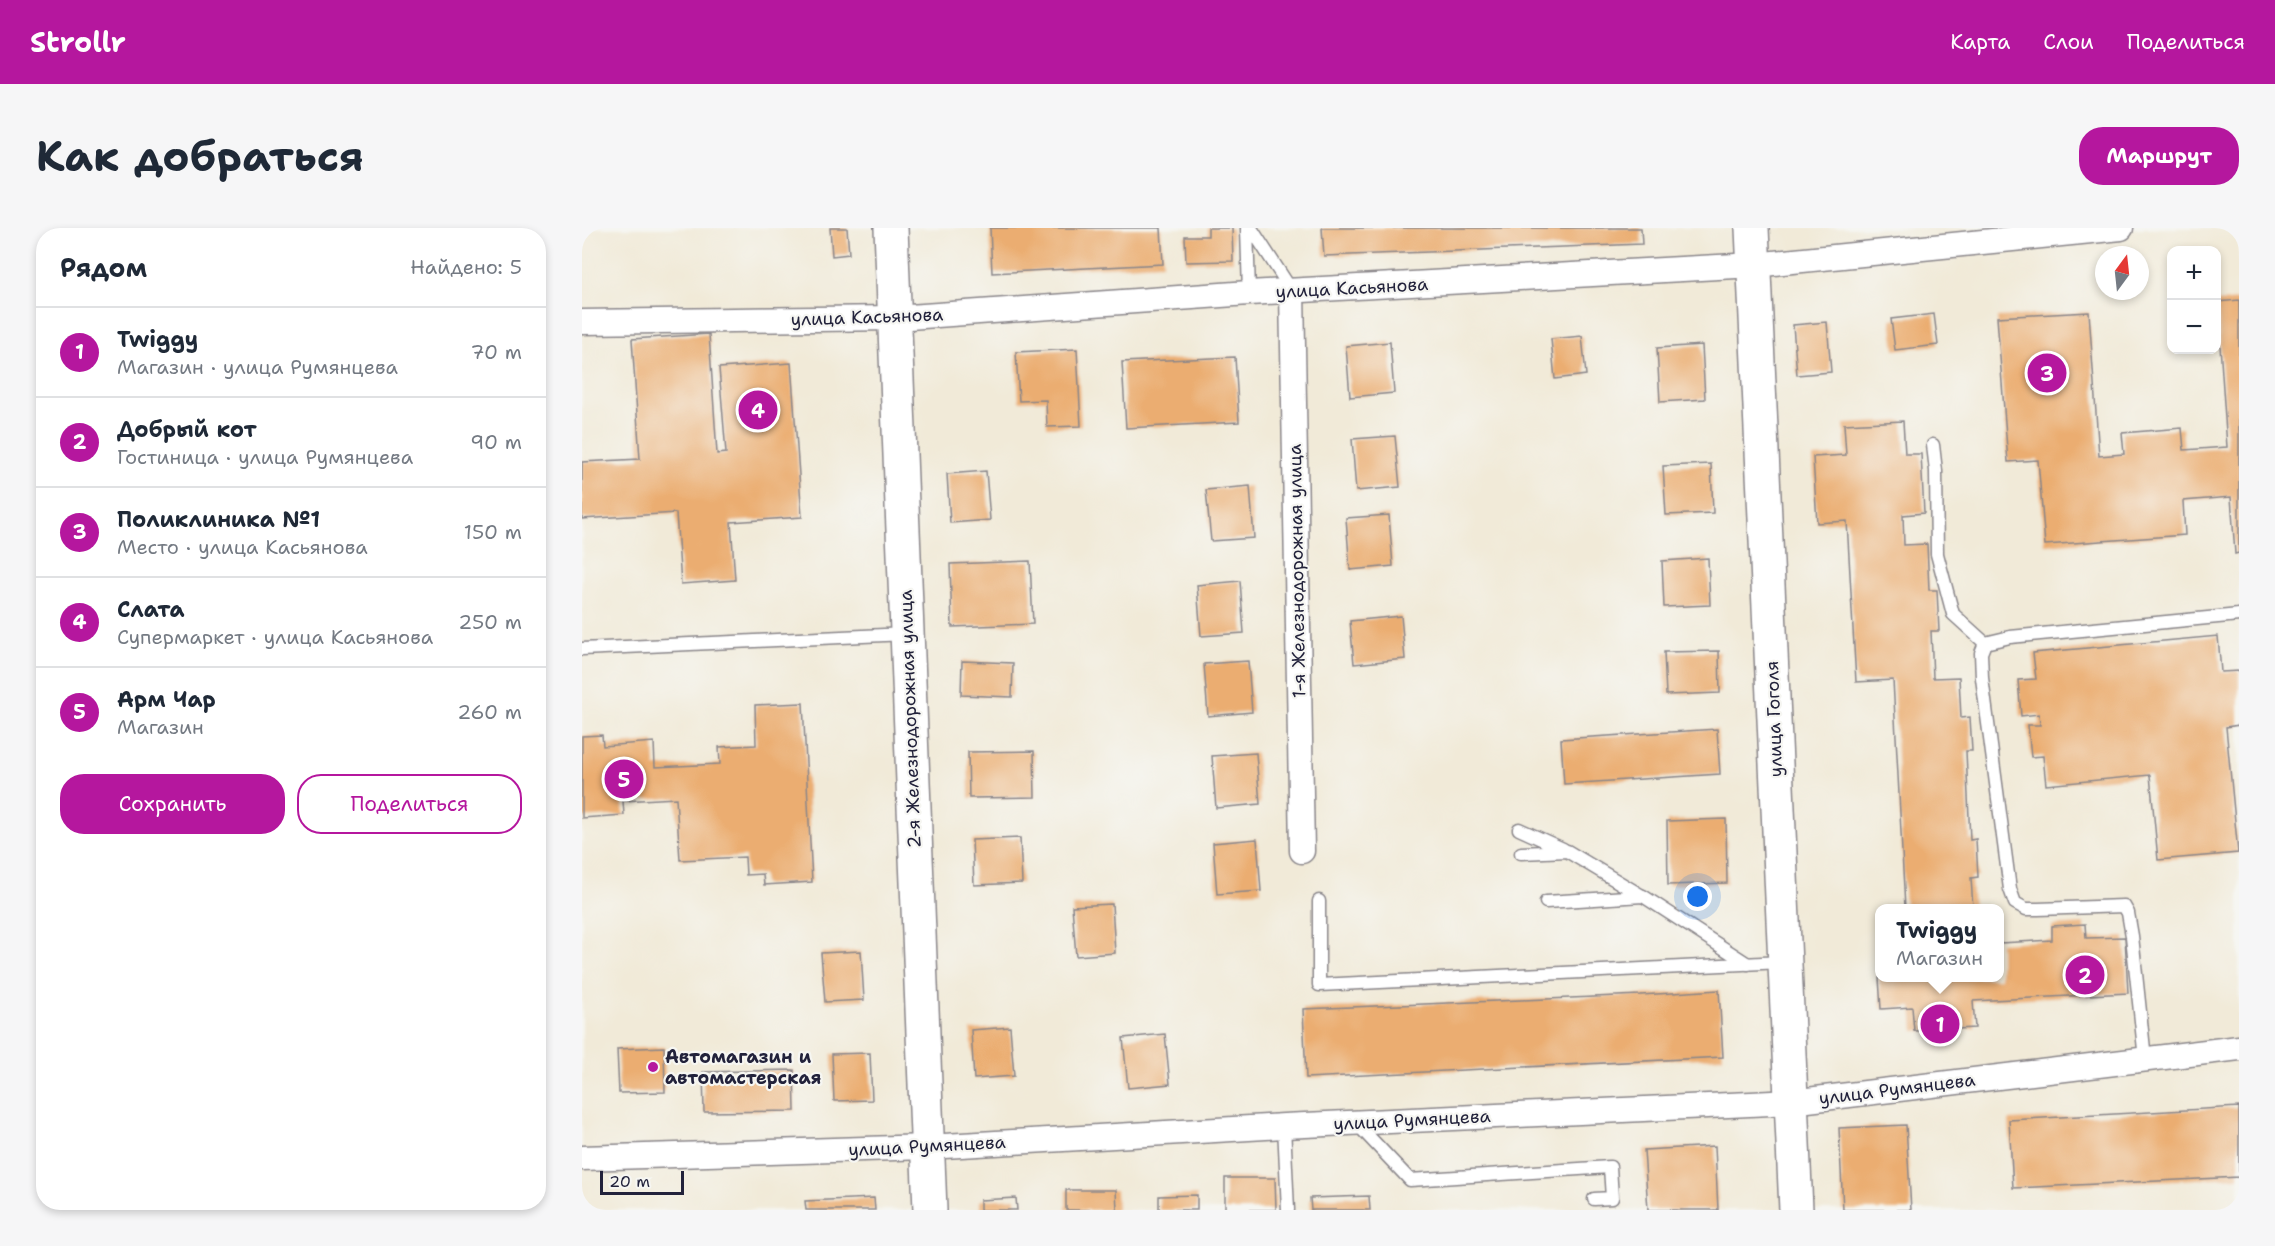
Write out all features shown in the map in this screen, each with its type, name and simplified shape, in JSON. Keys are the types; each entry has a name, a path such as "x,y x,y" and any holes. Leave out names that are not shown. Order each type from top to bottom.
{"main road":[{"name":"2-я Железнодорожная улица","path":"891,228 930,1210"},
{"name":"улица Гоголя","path":"1752,228 1796,1210"}],"street":[{"name":"улица Касьянова","path":"582,322 895,318 1249,293 1754,265 2121,228"},
{"name":"1-я Железнодорожная улица","path":"1292,291 1302,851"},
{"name":"улица Румянцева","path":"582,1158 927,1147 1284,1126 1791,1102 2239,1048"}],"lane":[{"path":"1249,228 1292,291"},
{"path":"1249,228 1249,293"},
{"path":"1933,445 1936,471 1937,554 1953,614 1985,643"},
{"path":"1985,643 2010,637 2239,615"},
{"path":"582,648 907,634"},
{"path":"1985,643 1981,653 1982,678 2010,889 2015,903 2026,909 2124,906 2128,913 2132,936 2145,1059"},
{"path":"1520,829 1567,851 1643,896 1748,964"},
{"path":"1521,853 1567,851"},
{"path":"1546,902 1643,896"},
{"path":"1319,901 1319,985 1785,962"},
{"path":"1357,1123 1410,1180 1610,1167 1612,1198 1594,1199"},
{"path":"1284,1126 1288,1210"}],"building":[{"path":"830,228 847,228 849,254 832,256"},
{"path":"990,228 1161,228 1163,264 992,273"},
{"path":"1208,228 1232,228 1233,261 1186,262 1185,236 1208,236"},
{"path":"1322,228 1641,228 1642,244 1324,256"},
{"path":"2239,300 2239,553 2235,554 2231,497 2183,501 2185,535 2045,545 2038,460 2008,462 1997,317 2089,312 2099,456 2124,454 2122,433 2182,428 2184,450 2227,447 2221,354 2221,302"},
{"path":"1934,314 1938,345 1895,350 1891,319"},
{"path":"1827,322 1831,372 1797,375 1793,325"},
{"path":"709,334 717,454 726,453 719,368 791,363 802,517 731,522 735,580 681,584 676,513 582,519 582,462 640,459 632,339"},
{"path":"1582,336 1586,375 1555,379 1551,339"},
{"path":"1390,342 1394,393 1350,397 1346,346"},
{"path":"1702,345 1705,399 1660,402 1657,348"},
{"path":"1077,349 1081,426 1047,427 1046,400 1019,401 1016,352"},
{"path":"1235,357 1239,422 1126,428 1122,362"},
{"path":"1903,421 1905,454 1921,454 1924,513 1903,515 1904,545 1927,544 1929,590 1937,590 1939,631 1931,631 1933,678 1959,677 1961,718 1970,717 1972,751 1966,751 1970,840 1976,839 1978,877 1971,878 1973,904 1905,904 1893,680 1856,682 1847,521 1817,523 1813,457 1846,455 1844,424"},
{"path":"1395,436 1400,487 1356,491 1352,439"},
{"path":"1711,464 1713,513 1666,515 1663,466"},
{"path":"986,471 990,520 950,523 947,474"},
{"path":"1250,486 1254,538 1211,541 1206,490"},
{"path":"1389,515 1393,566 1350,570 1346,518"},
{"path":"1708,558 1710,605 1664,607 1662,561"},
{"path":"1030,561 1033,624 952,627 950,564"},
{"path":"1240,581 1244,633 1201,636 1197,585"},
{"path":"1401,616 1405,659 1354,664 1350,621"},
{"path":"2218,636 2221,672 2239,671 2239,725 2226,727 2238,853 2158,860 2150,775 2046,785 2043,756 2031,757 2028,725 2040,725 2039,714 2021,716 2018,680 2036,679 2033,653"},
{"path":"1719,651 1720,693 1666,695 1664,652"},
{"path":"962,661 1013,663 1012,697 961,695"},
{"path":"1248,661 1252,712 1208,716 1204,664"},
{"path":"803,703 812,882 764,885 763,874 746,875 745,857 680,860 676,798 623,801 624,815 582,818 582,736 602,735 603,746 654,742 655,767 720,764 719,747 756,745 755,705"},
{"path":"1717,729 1720,774 1564,784 1561,739"},
{"path":"1034,751 1035,797 969,798 968,752"},
{"path":"1256,753 1260,804 1216,808 1212,756"},
{"path":"1726,819 1727,883 1668,885 1667,821"},
{"path":"1020,838 1022,883 974,885 972,840"},
{"path":"1257,839 1261,891 1217,894 1213,843"},
{"path":"1112,904 1115,953 1076,956 1072,906"},
{"path":"2085,924 2086,938 2125,937 2128,993 1973,1001 1975,1028 1914,1031 1912,1007 1881,1009 1879,982 2004,982 2004,943 2052,940 2052,926"},
{"path":"861,951 864,1000 825,1002 821,953"},
{"path":"1719,990 1723,1057 1306,1078 1303,1009"},
{"path":"1010,1027 1014,1076 974,1079 971,1030"},
{"path":"1165,1034 1170,1084 1128,1088 1123,1038"},
{"path":"664,1047 665,1092 619,1093 617,1049"},
{"path":"870,1053 872,1100 834,1101 832,1054"},
{"path":"794,1070 795,1111 704,1112 703,1072"},
{"path":"2239,1107 2239,1177 2013,1188 2009,1120"},
{"path":"1906,1125 1911,1210 1843,1210 1839,1128"},
{"path":"1715,1146 1718,1210 1648,1210 1644,1150"},
{"path":"1225,1178 1275,1178 1276,1210 1225,1210"},
{"path":"1066,1190 1116,1190 1117,1210 1066,1210"},
{"path":"1197,1195 1197,1210 1159,1210 1159,1196"},
{"path":"1369,1196 1370,1210 1311,1210 1310,1198"},
{"path":"874,1198 875,1210 806,1210 805,1201"},
{"path":"1016,1198 1017,1210 980,1210 980,1200"}],"place":[{"name":"Поликлиника №1","path":"2047,373"},
{"name":"Слата","path":"758,410"},
{"name":"Арм Чар","path":"624,779"},
{"name":"Добрый кот","path":"2085,975"},
{"name":"Twiggy","path":"1940,1024"},
{"name":"Автомагазин и автомастерская","path":"653,1067"}]}
